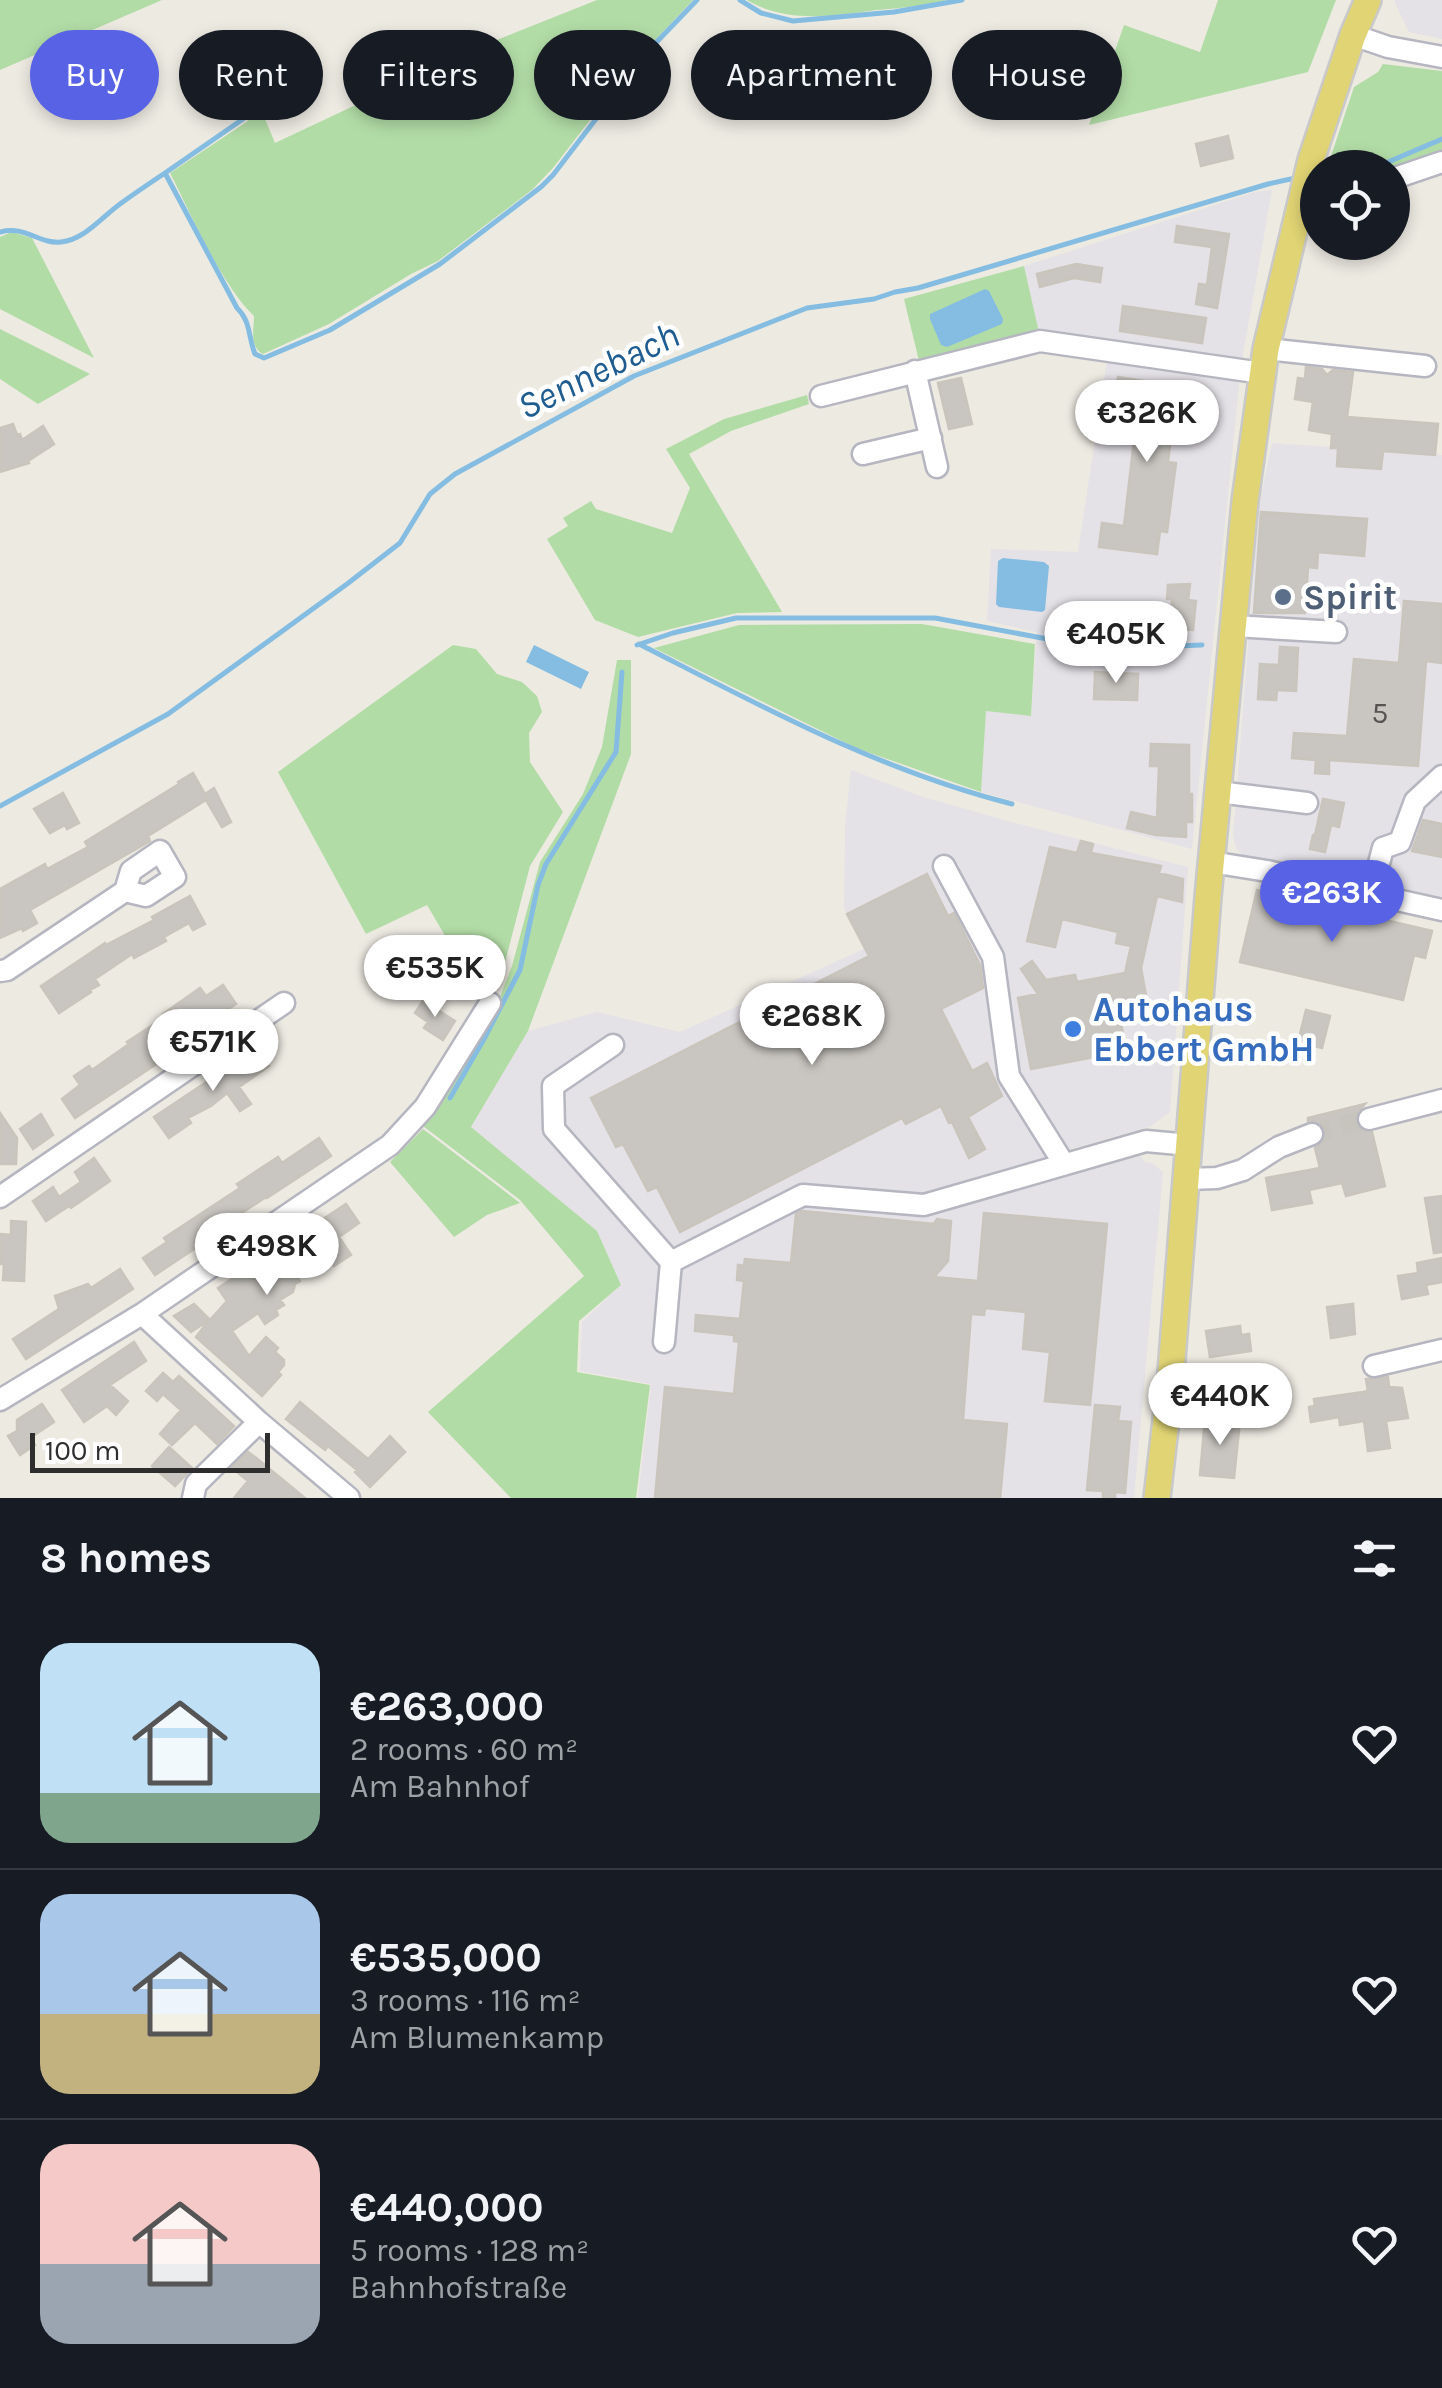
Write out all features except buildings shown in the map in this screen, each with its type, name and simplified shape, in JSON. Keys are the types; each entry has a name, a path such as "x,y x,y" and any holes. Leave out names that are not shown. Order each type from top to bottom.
{"main road":[{"path":"1158,1498 1245,501 1264,361 1311,160 1368,0"}],"street":[{"path":"1353,35 1442,57"},
{"path":"1410,173 1442,162"},
{"path":"821,396 1040,342 1264,361 1425,366"},
{"path":"915,371 938,467"},
{"path":"863,454 931,438"},
{"path":"1234,626 1336,632"},
{"path":"1371,894 1384,848 1400,842 1415,800 1442,776"},
{"path":"1218,792 1308,804"},
{"path":"1212,862 1442,910"},
{"path":"944,866 992,957 1009,1076 1064,1164"},
{"path":"0,971 125,891"},
{"path":"0,1197 284,1003"},
{"path":"0,1400 142,1314 390,1145 425,1108 490,1003"},
{"path":"612,1045 552,1086 554,1129 671,1262 664,1342"},
{"path":"1369,1120 1442,1100"},
{"path":"1188,1179 1217,1178 1244,1170 1279,1147 1312,1134"},
{"path":"671,1262 803,1195 924,1204 1146,1141 1190,1145"},
{"path":"142,1314 349,1498"},
{"path":"1374,1366 1442,1350"},
{"path":"193,1498 196,1484 259,1422"}],"shaded area":[{"path":"1395,0 1442,0 1442,39 1409,32"},
{"path":"1272,190 1241,366 1192,849 981,792 986,710 1031,716 1037,632 987,621 991,549 1078,552 1109,347 1040,337 1024,266 1255,192"},
{"path":"1272,443 1442,455 1442,900 1245,857 1236,848 1233,835 1259,506"},
{"path":"851,770 923,797 1188,867 1170,1112 1151,1126 1071,1149 1101,1167 1140,1156 1163,1172 1134,1498 638,1498 651,1384 580,1371 582,1322 621,1285 597,1231 471,1127 528,1031 597,1012 680,1032 864,949 844,908 845,827"}],"green space":[{"path":"0,0 162,0 93,30 30,30 30,57 0,70"},
{"path":"597,0 693,0 665,30 534,30 534,120 590,120 553,168 533,189 438,261 329,324 263,354 259,351 253,337 254,316 219,268 170,173 247,120 265,120 275,143 343,111 343,120 514,120 514,33"},
{"path":"747,0 947,0 811,16 778,13"},
{"path":"1218,0 1336,0 1308,72 1122,117 1124,25 1200,52"},
{"path":"1383,64 1442,71 1442,153 1410,164 1410,150 1333,150 1354,87 1378,72"},
{"path":"12,232 32,238 94,358 0,309 0,237"},
{"path":"1024,266 1040,337 920,365 904,299"},
{"path":"0,329 90,374 38,404 0,379"},
{"path":"807,395 809,404 731,431 689,454 782,612 737,613 638,637 595,620 547,539 568,526 563,518 591,501 596,509 672,533 690,488 666,449 724,419"},
{"path":"922,624 1035,644 1031,716 986,711 981,792 856,748 654,648 739,625"},
{"path":"453,645 476,649 497,674 522,682 537,696 542,712 529,733 530,762 563,812 530,866 503,970 485,1004 427,905 366,934 278,772"},
{"path":"617,660 631,660 631,754 528,1031 471,1127 597,1231 621,1285 579,1321 577,1372 650,1385 636,1498 511,1498 428,1412 584,1276 520,1200 423,1126 496,1007 512,966 540,862 583,794 602,747"},
{"path":"423,1129 520,1203 487,1215 454,1237 390,1162"}],"water":[{"path":"985,289 1003,319 1002,324 947,347 941,345 930,314"},
{"path":"1003,558 1044,562 1049,566 1045,610 996,604 998,561"},
{"path":"534,645 589,672 581,689 526,662"}],"waterway":[{"path":"0,232 17,231 53,242 69,240 85,233 165,173 245,318 255,354 264,358 330,330 440,264 541,187 648,51 697,0"},
{"path":"740,0 761,13 793,21 894,12 962,0"},
{"path":"165,173 242,120"},
{"name":"Sennebach","path":"1410,153 1442,139"},
{"name":"Sennebach","path":"0,806 168,714 347,584 400,543 430,494 455,474 634,376 807,308 874,299 918,288 1300,177"},
{"path":"637,645 736,618 935,618 1101,649 1202,645"},
{"path":"639,644 867,755 1012,804"},
{"path":"450,1098 520,970 546,864 616,752 622,672"}],"tunnel":[{"path":"1312,1134 1369,1119"}],"place":[{"name":"Spirit","path":"1283,597"},
{"name":"Autohaus Ebbert GmbH","path":"1073,1029"}]}
